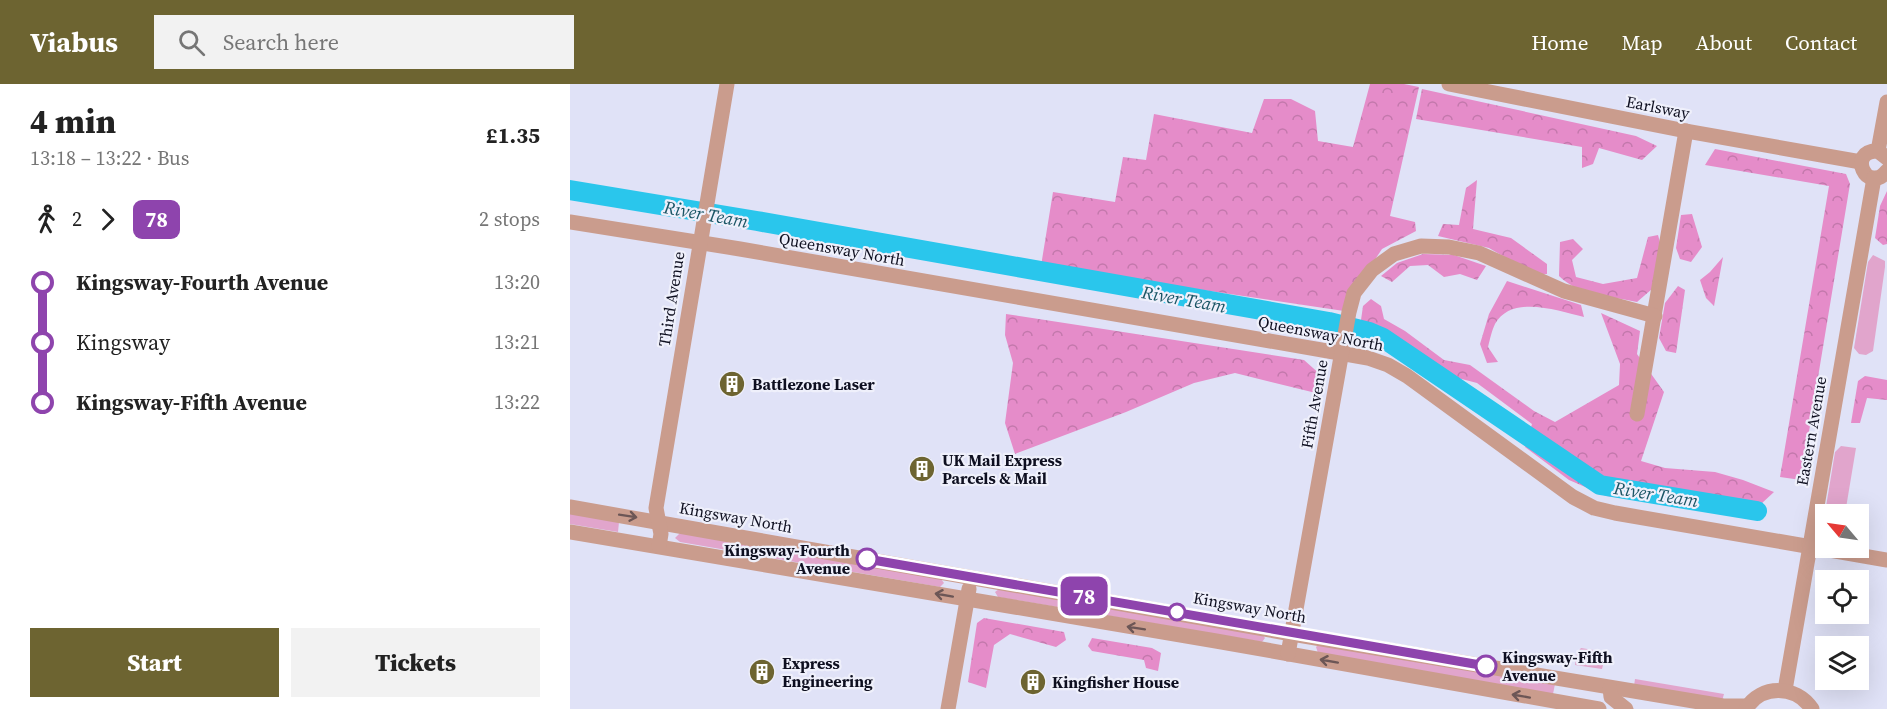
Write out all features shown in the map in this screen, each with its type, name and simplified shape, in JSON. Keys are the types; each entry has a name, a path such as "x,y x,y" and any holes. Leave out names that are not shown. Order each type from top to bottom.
{"street":[{"name":"Third Avenue","path":"659,546 661,534 656,508 727,84"},
{"name":"Earlsway","path":"1449,84 1521,91 1686,131 1861,162"},
{"path":"1861,162 1866,154 1883,154 1887,102"},
{"path":"1637,414 1686,131"},
{"name":"Eastern Avenue","path":"1785,690 1880,175 1863,171 1861,162"},
{"name":"Queensway North","path":"570,222 1342,346 1388,364 1407,376 1573,497 1593,508 1887,560"},
{"name":"Fifth Avenue","path":"1288,654 1349,312 1354,293 1372,270 1394,254 1421,246 1449,247 1479,253 1564,291 1655,316"},
{"name":"Kingsway North","path":"570,507 1292,634 1610,688 1746,708"},
{"path":"570,532 1599,709"},
{"path":"948,709 971,577"},
{"path":"1610,688 1611,697 1626,709"},
{"path":"1746,708 1752,700 1766,692 1785,690 1799,696 1812,709"}],"shaded area":[{"path":"1873,255 1885,261 1885,267 1873,351 1866,355 1859,354 1854,348 1868,262"},
{"path":"1841,446 1856,448 1847,504 1826,504 1835,452"},
{"path":"570,513 619,522 618,532 570,524"},
{"path":"681,532 941,579 944,583 940,587 680,542 675,538"},
{"path":"999,589 1262,634 1265,638 1262,642 998,597 995,592"},
{"path":"1318,645 1555,684 1553,694 1318,653 1316,647"},
{"path":"1581,648 1606,652 1602,669 1575,665 1577,653"},
{"path":"1635,679 1724,694 1722,701 1634,686"}],"green space":[{"path":"1370,84 1404,84 1419,87 1390,216 1415,222 1416,231 1382,249 1344,311 1041,266 1053,192 1115,202 1123,157 1146,160 1154,114 1252,133 1264,99 1291,99 1315,111 1318,141 1353,147"},
{"path":"1422,89 1636,136 1657,146 1642,160 1599,148 1593,164 1582,168 1582,147 1416,119"},
{"path":"1715,149 1846,174 1850,184 1801,480 1780,477 1829,186 1705,165"},
{"path":"1477,180 1473,229 1511,238 1547,264 1547,274 1534,274 1489,248 1438,236 1443,224 1459,225 1466,188"},
{"path":"1887,191 1887,244 1883,245 1875,238 1880,206"},
{"path":"1692,214 1702,247 1691,262 1680,259 1676,248 1681,215"},
{"path":"1658,235 1661,246 1652,289 1637,302 1576,288 1559,276 1560,242 1573,239 1583,249 1572,260 1576,277 1603,284 1637,278 1648,237"},
{"path":"1423,254 1454,255 1486,266 1477,280 1460,274 1444,277 1428,265 1410,266 1392,282 1381,276 1397,263"},
{"path":"1723,257 1714,306 1706,298 1700,280"},
{"path":"1507,281 1581,305 1584,317 1536,307 1512,309 1495,324 1491,335 1488,347 1498,362 1487,363 1480,344 1489,314"},
{"path":"1678,286 1685,290 1676,353 1666,351 1659,338 1665,303"},
{"path":"1371,299 1381,306 1384,319 1405,331 1444,360 1470,365 1534,411 1555,422 1619,385 1620,364 1601,313 1640,331 1637,354 1664,392 1641,461 1665,468 1715,472 1774,492 1761,504 1713,511 1606,496 1569,480 1525,447 1532,424 1477,383 1454,377 1361,320 1363,306"},
{"path":"1006,314 1304,360 1322,376 1320,394 1235,373 1194,383 1126,412 1015,454 1005,423 1013,363 1005,335"},
{"path":"1865,376 1887,380 1887,400 1867,398 1860,423 1851,423 1858,381"},
{"path":"984,618 1064,632 1066,640 1056,647 1010,634 994,645 986,688 968,682 977,623"},
{"path":"1092,638 1152,648 1161,653 1158,671 1146,668 1144,660 1092,651 1088,646"}],"waterway":[{"name":"River Team","path":"570,190 1329,322 1369,332 1383,338 1600,485 1757,511"}],"bus line":[{"name":"78","path":"867,559 1486,666"}],"place":[{"name":"Battlezone Laser","path":"732,384"},
{"name":"UK Mail Express Parcels & Mail","path":"922,469"},
{"name":"Kingsway-Fourth Avenue","path":"867,559"},
{"name":"Kingsway-Fifth Avenue","path":"1486,666"},
{"name":"Express Engineering","path":"762,672"},
{"name":"Kingfisher House","path":"1033,682"}]}
